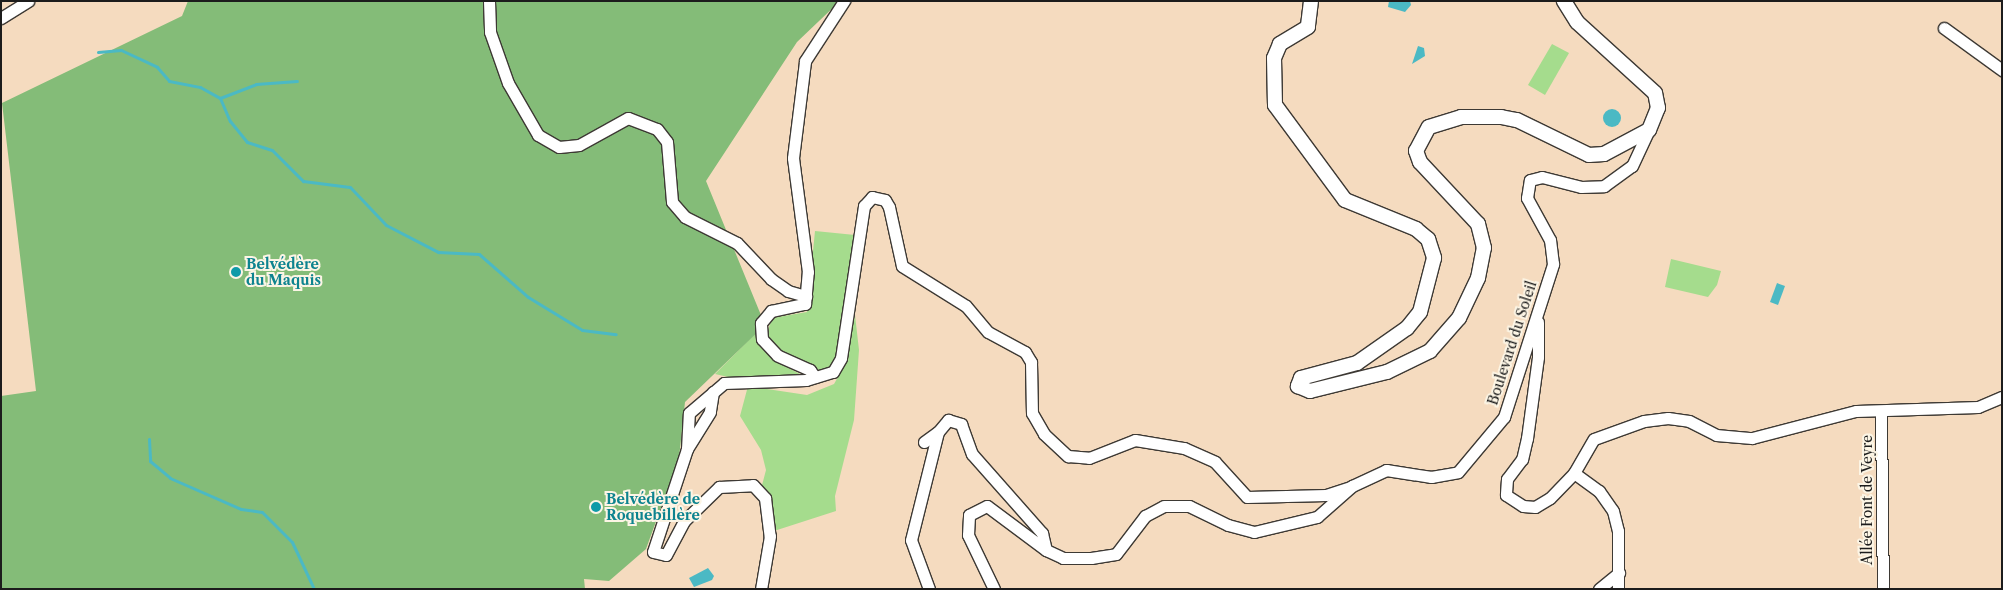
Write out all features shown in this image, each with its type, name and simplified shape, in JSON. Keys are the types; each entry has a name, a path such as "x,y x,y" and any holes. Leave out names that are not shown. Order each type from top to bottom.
{"street":[{"path":"1,18 28,1"},
{"path":"489,1 490,32 508,83 538,136 559,147 579,145 628,118 657,129 667,142 672,202 685,217 737,243 771,279 788,292 806,296"},
{"path":"815,377 810,370 777,355 762,339 761,323 771,311 800,307 806,296 808,272 793,158 805,61 844,1"},
{"path":"1310,1 1308,27 1280,44 1274,58 1276,105 1345,200 1416,229 1428,239 1434,258 1420,312 1407,328 1357,363 1301,378 1298,386 1301,391 1387,372 1430,351 1459,318 1478,278 1484,248 1478,224 1468,208 1420,162 1416,151 1429,127 1460,117 1501,117 1517,120 1589,155 1604,154 1649,130 1658,108 1655,94 1578,22 1564,1"},
{"path":"1944,28 2002,70"},
{"name":"Boulevard du Soleil","path":"994,589 968,535 969,515 987,506 1046,550 1063,558 1116,554 1145,516 1164,506 1189,506 1228,526 1254,532 1286,526 1317,517 1352,486 1386,470 1431,477 1458,472 1504,417 1553,264 1550,240 1527,198 1530,180 1542,177 1581,187 1604,186 1632,166 1649,130"},
{"path":"761,589 770,536 765,498 753,485 719,487 684,520 666,555 653,552 687,449 689,413 713,392 730,382 815,377 833,372 841,358 864,206 872,197 884,200 890,207 902,266 966,306 988,332 1025,352 1031,362 1032,413 1044,434 1068,456 1089,458 1135,440 1184,448 1215,462 1247,497 1326,495 1352,486"},
{"path":"1537,318 1538,357 1527,438 1522,459 1506,479 1506,495 1523,506 1534,506 1574,473 1594,438 1644,421 1675,419 1716,435 1752,438 1856,411 1978,408 2002,397"},
{"path":"687,449 705,424 713,392"},
{"name":"Allée Font de Veyre","path":"1881,411 1882,589"},
{"path":"924,442 938,432 948,420 961,424 972,454 1042,533 1046,550"},
{"path":"929,589 911,540 938,432"},
{"path":"1574,473 1599,491 1613,511 1618,589"},
{"path":"1599,589 1618,573"}],"green space":[{"path":"188,1 840,1 797,42 706,181 765,325 685,402 679,458 646,549 609,581 584,579 585,589 1,589 1,396 36,391 2,103 182,16"},
{"path":"1552,44 1569,53 1545,95 1528,85"},
{"path":"815,231 855,235 836,363 828,370 818,370 778,351 766,336 772,318 807,312"},
{"path":"1671,259 1721,271 1717,285 1708,297 1665,287"},
{"path":"855,315 859,350 854,420 835,496 836,511 774,531 769,499 761,489 766,470 761,450 740,416 748,386 807,395 834,384 846,363"},
{"path":"756,333 773,360 802,375 737,379 715,374"}],"water":[{"path":"1389,1 1410,1 1411,5 1405,12 1388,7"},
{"path":"1418,46 1424,48 1425,56 1412,64"},
{"path":"1612,109 1618,112 1621,118 1618,124 1612,127 1606,124 1603,118 1606,112"},
{"path":"1777,283 1785,286 1778,305 1770,302"},
{"path":"708,568 714,576 712,580 694,587 689,578"}],"waterway":[{"path":"98,52 121,50 157,67 169,81 200,87 220,98 230,121 247,142 272,150 303,181 350,187 386,225 438,252 479,254 528,297 582,330 616,334"},
{"path":"220,98 256,84 297,81"},
{"path":"149,439 150,461 170,478 241,509 262,512 292,542 314,589"}],"place":[{"name":"Belvédère du Maquis","path":"236,272"},
{"name":"Belvédère de Roquebillère","path":"596,507"}]}
